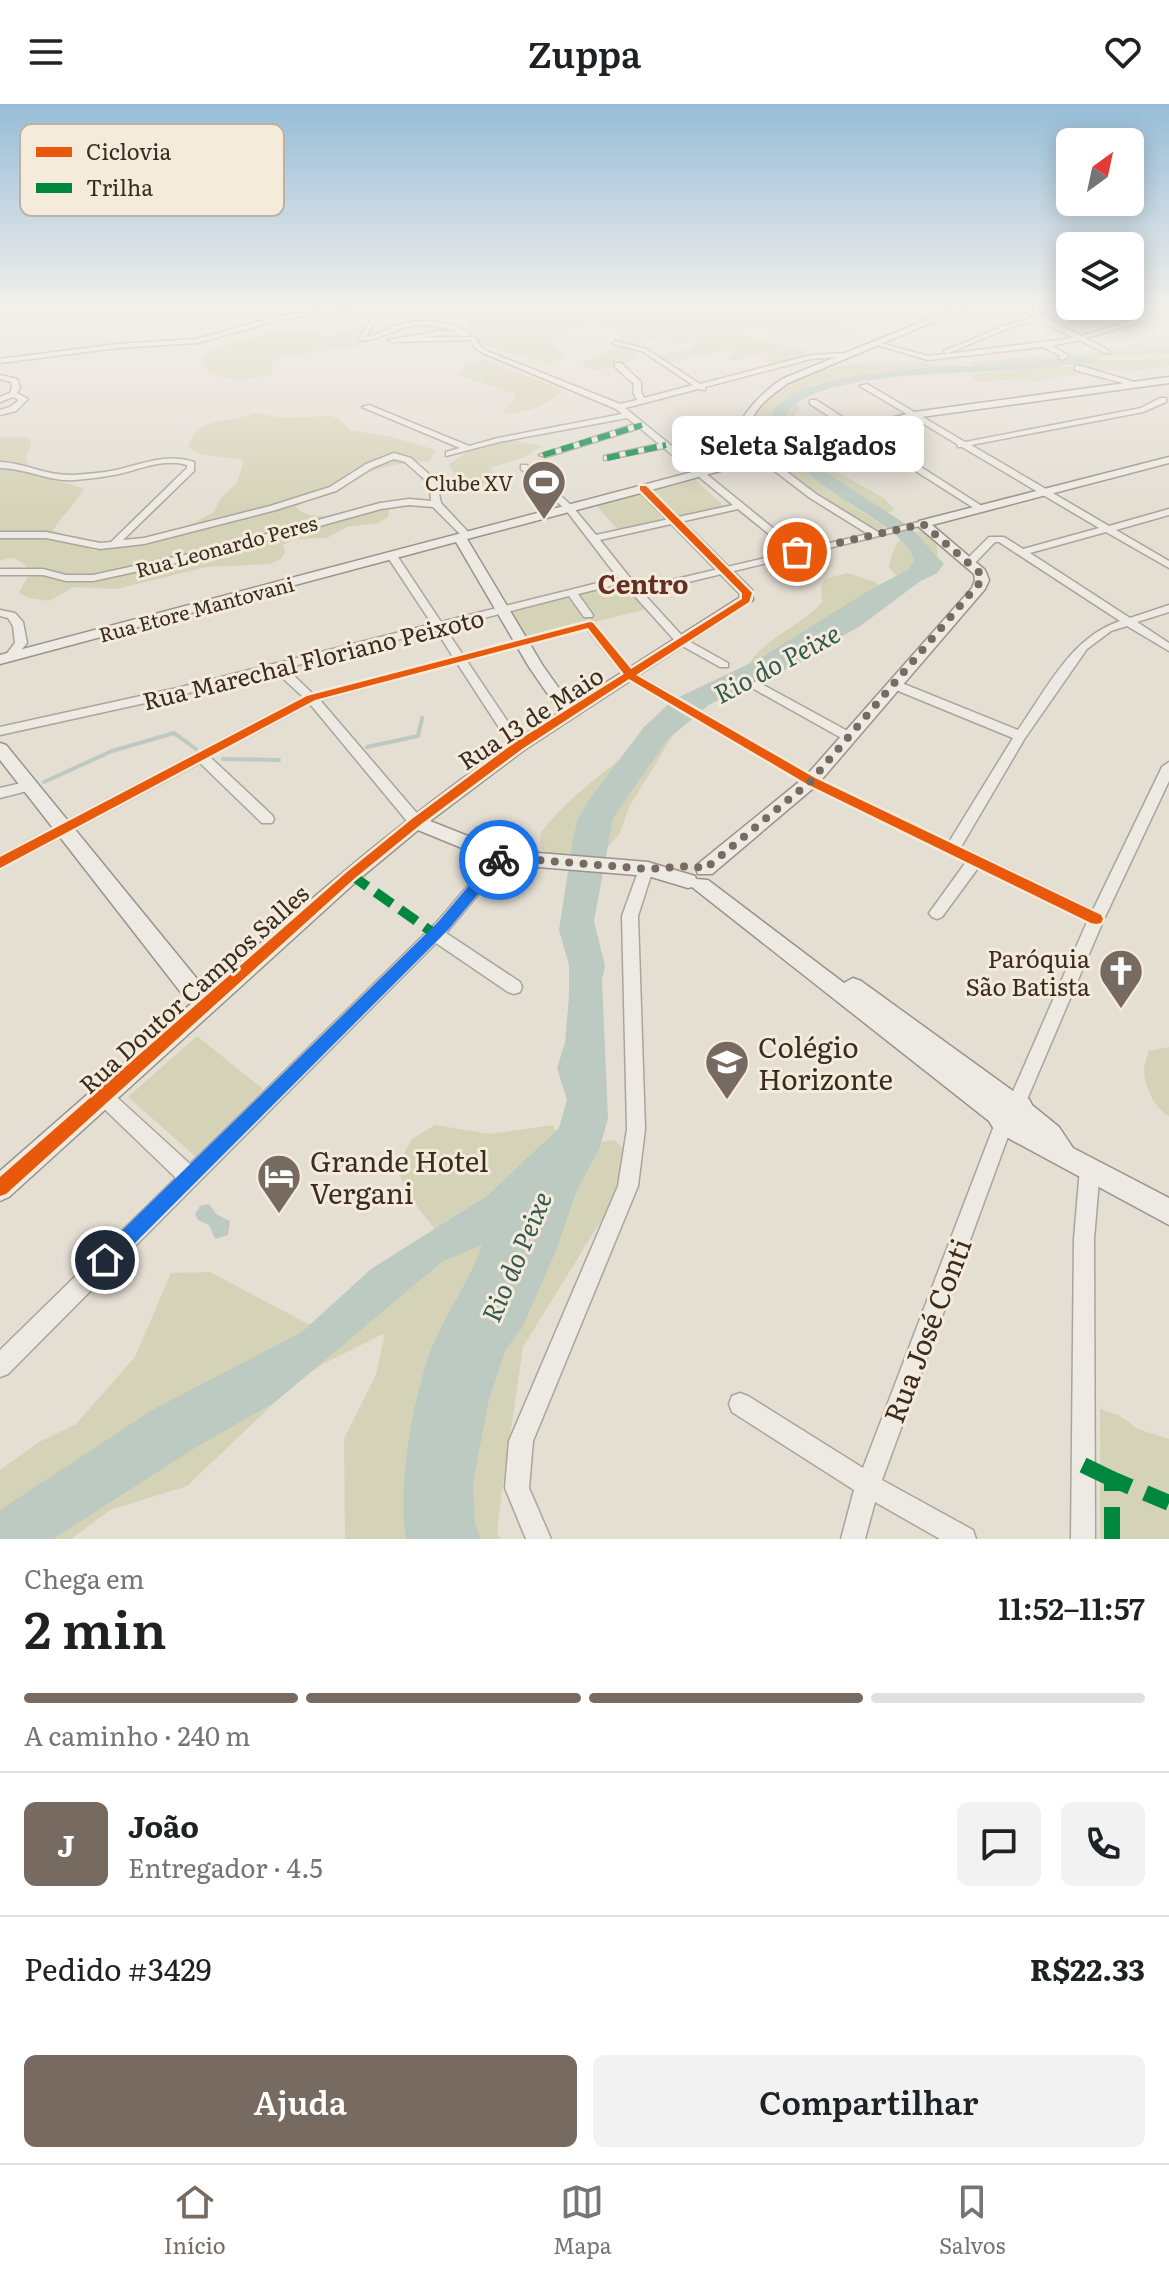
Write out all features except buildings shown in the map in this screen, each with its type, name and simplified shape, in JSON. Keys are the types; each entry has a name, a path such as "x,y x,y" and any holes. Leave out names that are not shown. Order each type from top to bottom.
{"street":[{"path":"543,376 619,407 797,552"},
{"path":"630,376 638,384 637,392 642,402"},
{"path":"684,376 702,388"},
{"path":"619,407 744,376"},
{"path":"797,376 785,381 750,409 745,440 758,454 813,496 879,534"},
{"path":"1107,376 1140,385"},
{"path":"0,377 16,383 13,394"},
{"name":"Rua Etore Mantovani","path":"5,659 700,474 758,454 914,415 1169,380"},
{"path":"864,386 1169,565"},
{"path":"1118,389 1166,401"},
{"path":"0,400 13,394 24,399 13,409 0,413"},
{"path":"961,445 1143,410 1166,401"},
{"path":"813,402 980,508"},
{"path":"366,407 467,448"},
{"path":"449,454 628,415"},
{"path":"543,455 642,425"},
{"path":"601,438 622,455"},
{"path":"626,440 641,451"},
{"path":"607,458 666,445"},
{"path":"0,535 46,535 82,545 112,547 273,508 333,489 388,457 408,460 432,483 436,504 463,537 502,611 569,714"},
{"path":"0,465 24,466 44,475 69,478 133,470 168,461 179,460 191,464 191,469 175,486 112,547"},
{"path":"637,591 920,524 1169,460"},
{"path":"524,467 569,508 625,579 681,641 724,665"},
{"path":"643,488 724,571"},
{"name":"Rua Leonardo Peres","path":"0,573 17,570 93,578 218,551 380,506 409,502 436,504"},
{"path":"593,539 739,506"},
{"path":"1024,552 1169,512"},
{"path":"699,876 811,781 978,589 982,580 980,573 920,524"},
{"path":"969,563 992,539 1006,541 1169,648"},
{"path":"392,556 518,746"},
{"name":"Rua 13 de Maio","path":"416,822 518,746 631,676 748,596 724,571"},
{"name":"Rua Marechal Floriano Peixoto","path":"0,731 135,702 625,579"},
{"path":"572,593 631,676 811,781 1096,919"},
{"path":"952,849 1020,736 1083,647 1107,629 1126,620 1169,608"},
{"path":"0,613 14,615 19,620 21,643 5,659"},
{"path":"0,863 311,698 521,642 589,620"},
{"path":"21,643 36,650"},
{"path":"277,666 311,698 416,822 501,857 699,876 1010,1113 1051,1150 1169,1212"},
{"path":"756,685 849,737"},
{"path":"895,685 1020,736"},
{"path":"0,749 203,1001"},
{"path":"201,756 267,819"},
{"name":"Rua José Conti","path":"853,1539 868,1485 1010,1113 1096,919 1169,767"},
{"path":"0,793 30,786"},
{"name":"Rua Doutor Campos Salles","path":"0,1188 104,1097 203,1001 416,822"},
{"path":"0,1366 435,934 501,857"},
{"path":"937,913 975,861"},
{"path":"539,1539 517,1488 521,1441 628,1186 636,1129 630,916 640,868"},
{"path":"435,934 514,987"},
{"path":"104,1097 188,1176"},
{"path":"1083,1539 1084,1239 1090,1168"},
{"path":"740,1404 868,1485 964,1539"}],"shaded area":[{"path":"220,376 265,376 238,380"},
{"path":"460,376 527,376 561,389 548,401 533,408 518,413 502,413 516,398 513,393"},
{"path":"805,376 856,376 815,384 794,401 800,409 788,422 786,436 773,448 763,445 749,431 750,421 771,395"},
{"path":"971,376 1070,376 1038,382 1016,379 978,382"},
{"path":"255,413 283,418 330,416 339,419 350,430 392,437 436,450 430,461 376,470 296,507 303,513 325,516 389,510 388,517 378,523 347,527 327,538 295,539 283,545 285,552 281,559 270,564 207,567 116,589 74,587 49,601 19,593 31,570 13,558 0,561 0,437 27,437 32,442 26,457 30,471 84,489 53,531 94,551 145,541 183,529 214,512 220,499 237,483 244,460 200,454 188,447 192,437 207,425"},
{"path":"509,439 542,446 527,456 490,468 494,473 487,484 464,490 454,488 454,475 449,464 470,450"},
{"path":"807,448 835,471 884,498 894,510 886,514 794,452"},
{"path":"784,453 824,487 884,526 880,531 817,503 771,461 772,457"},
{"path":"695,480 725,507 673,518 651,491"},
{"path":"640,492 664,521 620,532 595,504"},
{"path":"924,531 936,541 938,555 915,576 902,578 889,567 893,552 903,537"},
{"path":"847,573 875,582 882,588 745,673 760,651 822,602 821,587 825,579"},
{"path":"622,582 647,609 521,640 505,611"},
{"path":"666,706 676,708 679,718 670,740 629,807 620,833 610,845 551,859 541,848 540,834 575,796 644,737"},
{"path":"197,1036 263,1089 195,1156 128,1097"},
{"path":"1169,1047 1169,1116 1152,1097 1144,1071 1149,1051"},
{"path":"435,1125 490,1134 553,1125 564,1149 614,1140 633,1157 625,1182 523,1347 497,1533 501,1539 345,1539 344,1439 376,1375 385,1333 323,1364 294,1384 187,1486 110,1510 71,1539 0,1539 0,1470 39,1442 76,1424 135,1357 171,1273 210,1272 308,1324 343,1320 445,1242 405,1191 397,1166 412,1139"},
{"path":"1100,1409 1118,1415 1138,1429 1169,1439 1169,1539 1100,1539"}],"water":[{"path":"807,443 801,456 910,527 944,564 937,573 919,582 859,627 806,660 710,704 667,740 613,818 594,921 605,966 602,980 608,1118 600,1147 577,1190 555,1253 522,1328 506,1349 489,1400 473,1482 475,1524 481,1539 406,1539 404,1493 413,1414 426,1366 439,1332 482,1245 443,1261 275,1402 198,1446 53,1539 0,1539 0,1510 152,1410 302,1332 371,1269 487,1196 559,1128 567,1100 557,1068 565,1043 569,965 559,930 573,839 578,819 588,801 644,727 673,700 761,658 871,589 908,570 914,561 911,552 893,532 793,462 771,451"},
{"path":"209,1204 216,1214 230,1221 228,1235 215,1239 209,1225 198,1220 195,1214 200,1206"}],"waterway":[{"name":"Rio do Peixe","path":"805,463 790,452 777,432 782,408 803,394 833,384 878,376"},
{"path":"421,721 422,717"},
{"path":"367,747 418,736 422,719"},
{"path":"44,782 112,751 174,733 196,749"},
{"path":"223,759 279,760"}],"marked path":[{"path":"543,455 642,425"},
{"path":"607,458 666,445"},
{"path":"351,875 435,934"},
{"path":"1083,1465 1112,1479"},
{"path":"1112,1539 1112,1479 1169,1503"}],"cycle path":[{"path":"0,1188 351,875 416,822 518,746 746,600 747,593 643,488"},
{"path":"0,863 311,698 590,625 631,676 811,781 1096,919"}],"way so far":[{"path":"499,860 501,857 648,869 698,866 705,869 811,781 978,589 982,580 980,573 923,524 797,552"}],"place":[{"name":"Clube XV","path":"544,521"},
{"name":"Seleta Salgados","path":"797,552"},
{"name":"Paróquia São Batista","path":"1121,1010"},
{"name":"Colégio Horizonte","path":"727,1101"},
{"name":"Grande Hotel Vergani","path":"279,1215"}],"district":[{"name":"Centro","path":"643,582"}],"route":[{"path":"105,1260 443,926 499,860"}]}
